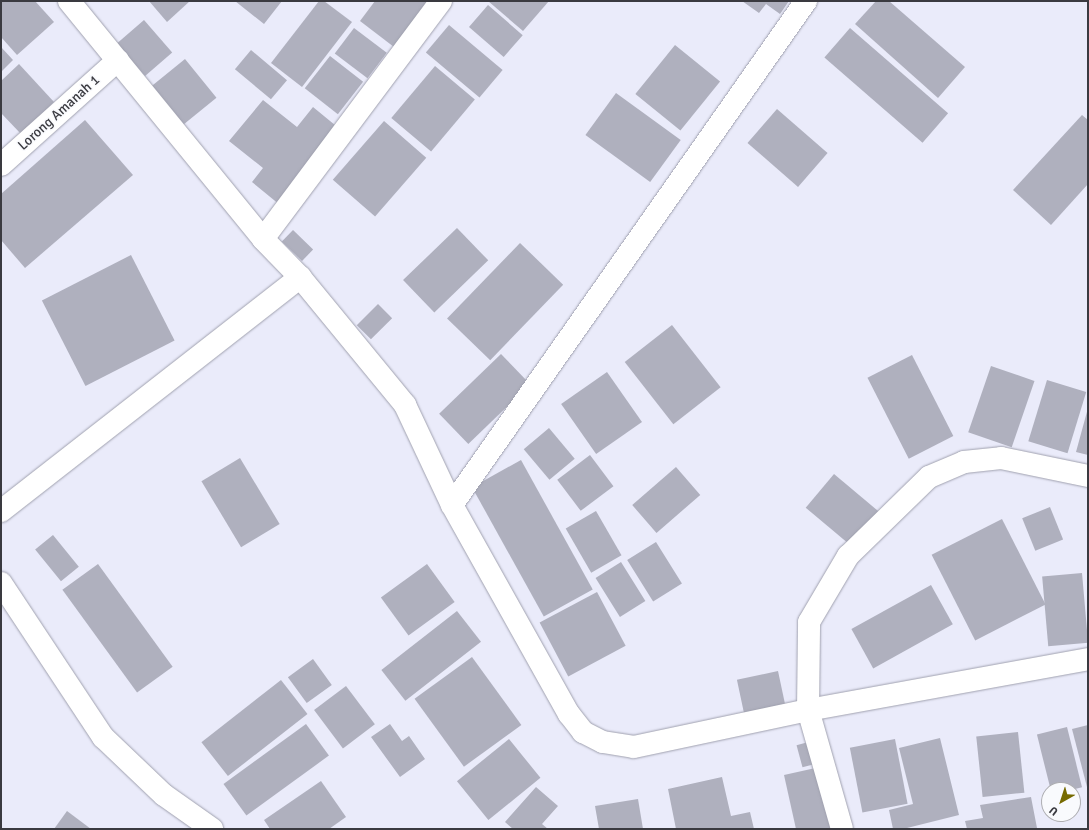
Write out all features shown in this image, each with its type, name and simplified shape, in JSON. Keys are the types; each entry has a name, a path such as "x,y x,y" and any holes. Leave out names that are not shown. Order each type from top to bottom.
{"street":[{"path":"69,1 263,239 300,277 405,405 452,505 569,714 583,732 602,742 634,747 808,710 1088,659"},
{"path":"263,239 441,1"},
{"path":"452,505 806,1"},
{"name":"Lorong Amanah 1","path":"1,165 118,60"},
{"path":"1,511 300,277"},
{"path":"842,829 808,710 809,622 848,556 929,478 964,462 1001,458 1088,476"},
{"path":"1,583 103,737 164,795 212,829"}],"building":[{"path":"1,1 35,1 54,22 17,55 1,37"},
{"path":"149,1 190,1 167,22"},
{"path":"235,1 282,1 264,24"},
{"path":"319,1 324,1 352,22 302,87 271,63"},
{"path":"375,1 430,1 394,47 360,21"},
{"path":"488,1 549,1 523,31"},
{"path":"742,1 789,1 780,14 766,4 759,13"},
{"path":"876,1 889,1 965,67 938,98 855,24"},
{"path":"488,5 523,35 504,57 469,27"},
{"path":"144,20 172,52 145,76 117,44"},
{"path":"449,25 503,70 479,98 426,53"},
{"path":"354,28 387,53 367,78 335,54"},
{"path":"850,28 948,113 923,143 824,57"},
{"path":"675,45 720,82 680,130 635,94"},
{"path":"1,47 13,60 1,72"},
{"path":"251,50 287,80 271,99 235,69"},
{"path":"330,56 363,82 338,114 305,88"},
{"path":"185,59 216,98 184,124 152,85"},
{"path":"19,64 54,102 21,134 1,113 1,81"},
{"path":"435,66 475,99 431,152 391,118"},
{"path":"616,93 681,140 650,182 585,135"},
{"path":"263,100 297,127 313,107 341,130 280,205 252,182 263,168 229,141"},
{"path":"777,109 828,153 798,187 747,143"},
{"path":"1082,115 1088,120 1088,184 1051,225 1013,190"},
{"path":"85,120 133,175 25,268 1,240 1,194"},
{"path":"384,121 426,158 375,217 333,180"},
{"path":"457,228 488,260 434,312 403,280"},
{"path":"293,230 313,249 302,261 282,242"},
{"path":"520,243 563,285 490,360 447,319"},
{"path":"131,255 175,341 85,386 42,300"},
{"path":"378,304 392,318 371,339 357,325"},
{"path":"672,325 721,387 673,424 625,362"},
{"path":"501,354 530,384 468,444 439,414"},
{"path":"912,355 953,436 909,459 867,378"},
{"path":"991,366 1034,381 1012,447 968,432"},
{"path":"607,372 642,422 596,454 561,404"},
{"path":"1047,380 1086,392 1067,453 1028,441"},
{"path":"1088,408 1088,455 1076,452"},
{"path":"549,428 575,459 549,480 524,449"},
{"path":"590,455 613,486 581,511 557,480"},
{"path":"240,458 280,524 241,547 201,481"},
{"path":"521,460 593,589 544,617 472,487"},
{"path":"676,467 700,495 657,533 632,505"},
{"path":"834,474 880,513 852,546 806,508"},
{"path":"1050,507 1063,539 1035,551 1022,518"},
{"path":"596,511 622,555 591,573 566,528"},
{"path":"1002,519 1046,605 975,640 932,555"},
{"path":"53,535 79,567 61,581 35,549"},
{"path":"656,542 682,584 653,602 627,560"},
{"path":"621,562 645,601 620,617 596,578"},
{"path":"98,564 173,667 137,693 62,590"},
{"path":"427,564 455,602 409,636 381,598"},
{"path":"1082,573 1088,643 1048,646 1042,576"},
{"path":"931,585 953,624 873,668 851,629"},
{"path":"597,592 626,646 568,676 540,623"},
{"path":"457,611 481,642 405,701 381,670"},
{"path":"472,657 521,725 464,767 415,699"},
{"path":"313,659 332,685 307,703 288,677"},
{"path":"778,671 785,704 744,713 737,680"},
{"path":"281,680 307,714 228,776 201,742"},
{"path":"346,686 375,724 343,748 314,710"},
{"path":"306,724 329,756 246,816 223,784"},
{"path":"390,724 402,741 409,736 425,759 400,777 371,737"},
{"path":"1088,725 1088,787 1087,787 1072,729"},
{"path":"1067,727 1081,782 1049,782 1037,734"},
{"path":"1018,732 1024,793 983,797 976,736"},
{"path":"940,738 959,815 903,829 893,829 889,810 913,804 899,748"},
{"path":"509,739 540,778 488,820 457,781"},
{"path":"895,739 908,804 862,813 850,748"},
{"path":"812,741 818,763 802,767 797,745"},
{"path":"820,767 833,829 796,829 784,775"},
{"path":"722,777 731,816 750,812 754,829 676,829 668,789"},
{"path":"321,781 346,817 329,829 270,829 264,820"},
{"path":"536,787 558,806 542,824 548,829 513,829 505,822"},
{"path":"1031,797 1037,828 967,829 965,821 983,818 980,805"},
{"path":"638,799 643,829 599,829 595,806"},
{"path":"67,811 91,829 54,829"}]}
